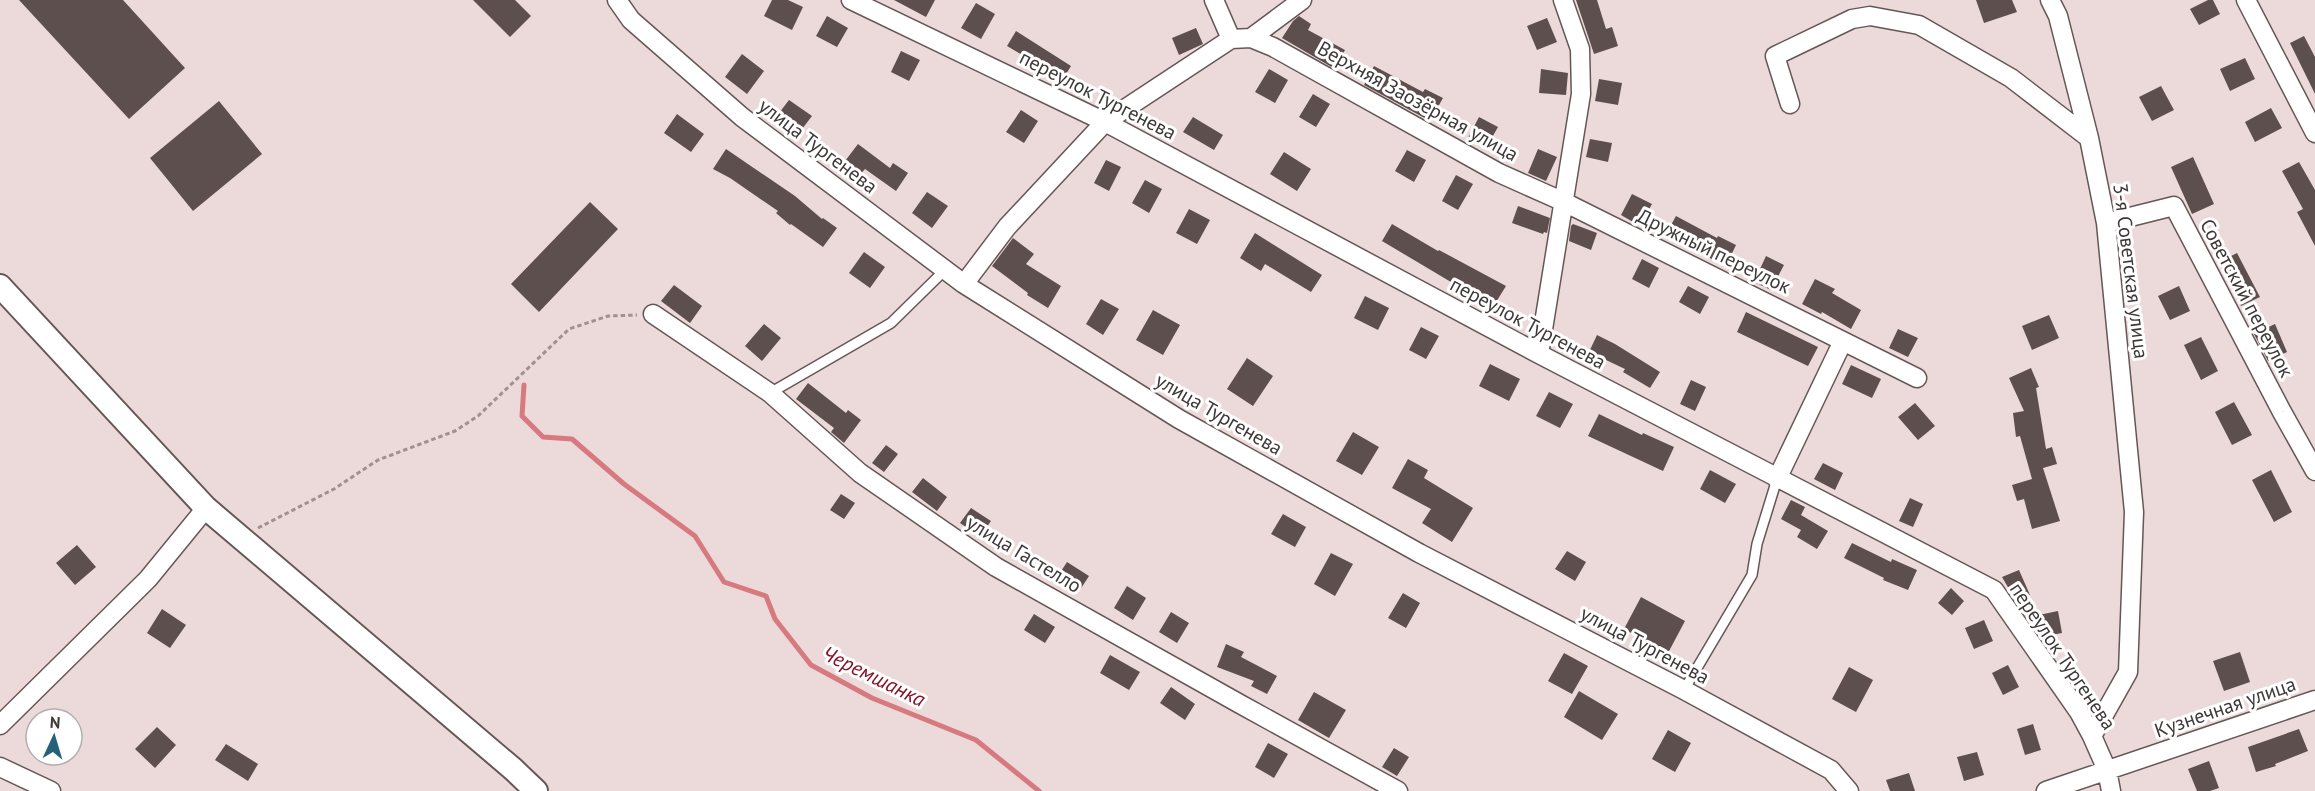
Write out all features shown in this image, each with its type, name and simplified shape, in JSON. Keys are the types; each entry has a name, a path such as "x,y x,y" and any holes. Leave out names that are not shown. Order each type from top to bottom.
{"street":[{"name":"улица Тургенева","path":"616,0 631,20 742,117 964,284 1179,419 1419,553 1684,690 1831,770 1849,791"},
{"name":"переулок Тургенева","path":"850,0 1105,122 1539,354 1994,590 2079,712 2108,770 2111,791"},
{"path":"1215,0 1231,39"},
{"path":"964,284 1007,227 1105,122 1231,39 1251,38 1302,0"},
{"path":"1539,354 1581,94 1580,49 1563,0"},
{"name":"3-я Советская улица","path":"2050,0 2058,16 2089,138 2106,223 2134,512 2128,672 2092,736"},
{"path":"2246,0 2315,133"},
{"path":"1790,104 1775,57 1852,19 1870,16 1919,25 2011,78 2089,138"},
{"name":"Верхняя Заозёрная улица","path":"1251,38 1273,47 1499,173 1564,202"},
{"name":"Дружный переулок","path":"1564,202 1917,378"},
{"name":"Советский переулок","path":"2106,223 2174,206 2315,471"},
{"path":"0,286 206,508 536,791"},
{"name":"улица Гастелло","path":"653,314 770,393 860,473 996,567 1398,791"},
{"path":"1777,479 1843,341"},
{"path":"0,725 148,579 206,508"},
{"name":"Кузнечная улица","path":"2046,791 2315,700"},
{"path":"0,767 51,791"}],"lane":[{"path":"770,393 891,323 945,270"},
{"path":"1684,690 1752,575 1757,544 1777,479"}],"path":[{"path":"240,537 334,489 378,460 455,431 478,416 569,329 608,316 653,314"}],"building":[{"path":"19,0 123,0 185,68 129,119"},
{"path":"473,0 515,0 531,16 510,37"},
{"path":"772,0 788,0 803,7 792,30 764,16"},
{"path":"894,0 935,0 926,17"},
{"path":"1576,0 1597,0 1606,29 1612,27 1618,46 1594,54"},
{"path":"1976,0 2012,0 2017,12 1984,23"},
{"path":"2208,0 2213,0 2220,14 2199,25 2190,9"},
{"path":"976,3 995,14 981,39 961,28"},
{"path":"827,16 848,28 837,47 816,36"},
{"path":"1299,16 1311,24 1308,30 1345,50 1335,69 1282,38"},
{"path":"1547,18 1557,42 1537,50 1527,26"},
{"path":"1196,28 1203,44 1179,55 1172,38"},
{"path":"1016,31 1071,66 1060,84 1042,73 1044,68 1007,46"},
{"path":"2304,36 2315,57 2315,94 2290,43"},
{"path":"901,51 920,60 909,81 891,72"},
{"path":"742,54 764,71 747,94 725,77"},
{"path":"2245,58 2255,79 2230,91 2220,69"},
{"path":"1374,66 1423,92 1425,89 1443,98 1430,121 1364,85"},
{"path":"1269,69 1288,80 1275,103 1255,92"},
{"path":"1541,69 1568,73 1566,95 1539,93"},
{"path":"1599,79 1622,83 1618,105 1595,101"},
{"path":"2161,86 2174,110 2152,121 2139,97"},
{"path":"1313,94 1330,104 1316,127 1299,117"},
{"path":"789,100 812,116 799,133 776,117"},
{"path":"219,101 262,154 193,211 150,158"},
{"path":"2271,108 2282,128 2255,142 2245,122"},
{"path":"1021,110 1038,121 1024,143 1006,132"},
{"path":"677,114 704,134 691,152 664,133"},
{"path":"1193,117 1223,135 1214,150 1183,132"},
{"path":"1479,117 1498,127 1486,148 1468,138"},
{"path":"1590,139 1612,143 1608,162 1586,157"},
{"path":"858,144 890,168 893,163 908,173 896,191 865,169 858,177 842,165"},
{"path":"726,149 837,228 823,247 790,225 776,213 778,211 713,169"},
{"path":"1538,149 1557,157 1546,181 1528,173"},
{"path":"1407,150 1426,160 1414,182 1395,171"},
{"path":"1284,152 1311,169 1297,191 1270,174"},
{"path":"2193,157 2214,204 2192,214 2171,167"},
{"path":"1106,160 1121,167 1109,191 1094,183"},
{"path":"2299,162 2315,190 2315,246 2297,212 2303,209 2282,171"},
{"path":"1456,175 1473,184 1458,210 1442,201"},
{"path":"1145,180 1162,189 1149,213 1132,203"},
{"path":"927,192 948,206 932,228 912,213"},
{"path":"1632,194 1652,204 1640,226 1621,215"},
{"path":"590,202 618,229 539,312 511,284"},
{"path":"1518,206 1550,218 1547,233 1543,234 1512,223"},
{"path":"1189,209 1210,220 1197,244 1176,233"},
{"path":"1676,216 1717,238 1718,236 1736,245 1726,266 1665,236"},
{"path":"1392,224 1506,286 1493,307 1382,241"},
{"path":"1573,224 1597,233 1591,250 1569,241"},
{"path":"1255,233 1322,275 1311,292 1265,264 1261,271 1240,258"},
{"path":"1013,238 1034,254 1026,264 1061,286 1048,308 1027,295 1028,293 992,266"},
{"path":"864,252 885,267 870,288 849,273"},
{"path":"2237,253 2260,297 2241,306 2219,262"},
{"path":"1766,256 1784,265 1771,290 1754,282"},
{"path":"1642,259 1659,268 1649,288 1632,279"},
{"path":"1815,279 1835,289 1832,293 1861,310 1851,329 1822,312 1821,314 1802,304"},
{"path":"674,285 702,306 690,323 661,301"},
{"path":"1688,286 1709,297 1700,314 1679,302"},
{"path":"2179,286 2190,311 2170,320 2158,296"},
{"path":"1365,296 1389,308 1378,330 1354,318"},
{"path":"1101,299 1119,309 1103,335 1086,324"},
{"path":"1153,310 1180,325 1163,355 1136,340"},
{"path":"1746,312 1818,347 1808,366 1737,332"},
{"path":"2049,315 2059,338 2032,350 2022,326"},
{"path":"764,324 781,338 762,361 745,346"},
{"path":"2275,324 2287,352 2268,361 2254,334"},
{"path":"1421,327 1439,336 1426,359 1409,350"},
{"path":"1898,329 1918,338 1908,357 1889,348"},
{"path":"1597,335 1660,372 1650,388 1623,372 1625,369 1589,352"},
{"path":"2201,337 2218,371 2201,380 2184,345"},
{"path":"1247,358 1273,376 1253,406 1227,389"},
{"path":"1490,364 1520,379 1509,401 1479,386"},
{"path":"1851,365 1881,379 1872,398 1842,384"},
{"path":"2031,368 2039,387 2036,388 2046,449 2052,447 2057,464 2043,468 2060,521 2032,529 2024,499 2017,501 2012,485 2032,479 2020,436 2016,437 2013,413 2024,411 2009,378"},
{"path":"1691,380 1706,387 1695,411 1680,404"},
{"path":"808,383 846,413 848,410 861,420 844,443 831,432 834,428 796,399"},
{"path":"1549,392 1573,404 1560,428 1536,416"},
{"path":"2234,402 2252,435 2232,445 2215,412"},
{"path":"1915,403 1935,426 1918,440 1898,417"},
{"path":"1599,414 1642,435 1643,433 1674,447 1663,471 1588,436"},
{"path":"1353,432 1379,447 1362,475 1336,461"},
{"path":"886,445 898,454 884,472 872,463"},
{"path":"1408,459 1428,470 1424,478 1473,508 1452,542 1422,523 1431,509 1392,488"},
{"path":"1823,463 1843,473 1835,490 1814,479"},
{"path":"1710,470 1736,484 1725,503 1700,489"},
{"path":"2271,470 2292,512 2274,522 2252,480"},
{"path":"923,478 947,497 937,511 912,492"},
{"path":"841,494 855,503 844,519 830,510"},
{"path":"1910,498 1923,504 1913,527 1899,521"},
{"path":"1791,500 1805,507 1801,515 1828,531 1817,549 1797,537 1801,530 1781,519"},
{"path":"971,508 991,521 980,537 960,523"},
{"path":"1283,514 1306,527 1295,547 1271,534"},
{"path":"1852,543 1891,562 1892,559 1917,570 1908,590 1883,580 1884,578 1844,558"},
{"path":"77,545 96,567 75,585 56,563"},
{"path":"1567,551 1586,562 1575,581 1555,569"},
{"path":"1331,553 1353,564 1335,596 1314,584"},
{"path":"1067,562 1089,576 1078,593 1056,579"},
{"path":"2019,570 2030,595 2016,601 2002,577"},
{"path":"1127,586 1146,598 1133,620 1114,608"},
{"path":"1951,588 1964,601 1952,615 1938,603"},
{"path":"1403,593 1420,603 1406,628 1388,618"},
{"path":"1641,597 1685,621 1668,653 1624,629"},
{"path":"162,609 186,625 170,648 147,633"},
{"path":"2058,611 2062,633 2041,637 2037,632 2034,616"},
{"path":"1171,612 1189,623 1177,643 1159,632"},
{"path":"1034,614 1055,627 1045,643 1024,630"},
{"path":"1984,620 1993,641 1974,649 1965,628"},
{"path":"1226,644 1244,652 1241,657 1277,676 1267,694 1251,686 1254,681 1217,667"},
{"path":"2240,652 2250,682 2224,691 2213,661"},
{"path":"1564,653 1588,666 1572,694 1548,681"},
{"path":"1110,655 1140,672 1129,690 1100,673"},
{"path":"2008,665 2019,687 2003,695 1992,673"},
{"path":"1849,667 1873,680 1856,712 1832,699"},
{"path":"1171,687 1195,704 1185,720 1160,703"},
{"path":"1579,691 1618,714 1602,740 1564,717"},
{"path":"1314,692 1346,710 1329,738 1298,720"},
{"path":"2033,724 2041,750 2025,755 2017,729"},
{"path":"157,727 176,745 155,768 135,749"},
{"path":"2299,729 2308,751 2275,764 2276,766 2256,772 2248,747"},
{"path":"1668,730 1691,743 1675,772 1652,759"},
{"path":"1268,743 1288,754 1274,778 1255,767"},
{"path":"226,744 258,764 248,781 215,760"},
{"path":"1394,748 1409,757 1397,776 1382,767"},
{"path":"1977,752 1984,775 1964,781 1957,757"},
{"path":"2209,761 2219,788 2197,791 2188,769"},
{"path":"1909,773 1915,791 1890,791 1886,780"}],"waterway":[{"name":"Черемшанка","path":"524,385 522,416 543,437 572,439 624,484 695,536 724,582 766,596 775,619 811,665 872,698 976,740 1039,791"}]}
